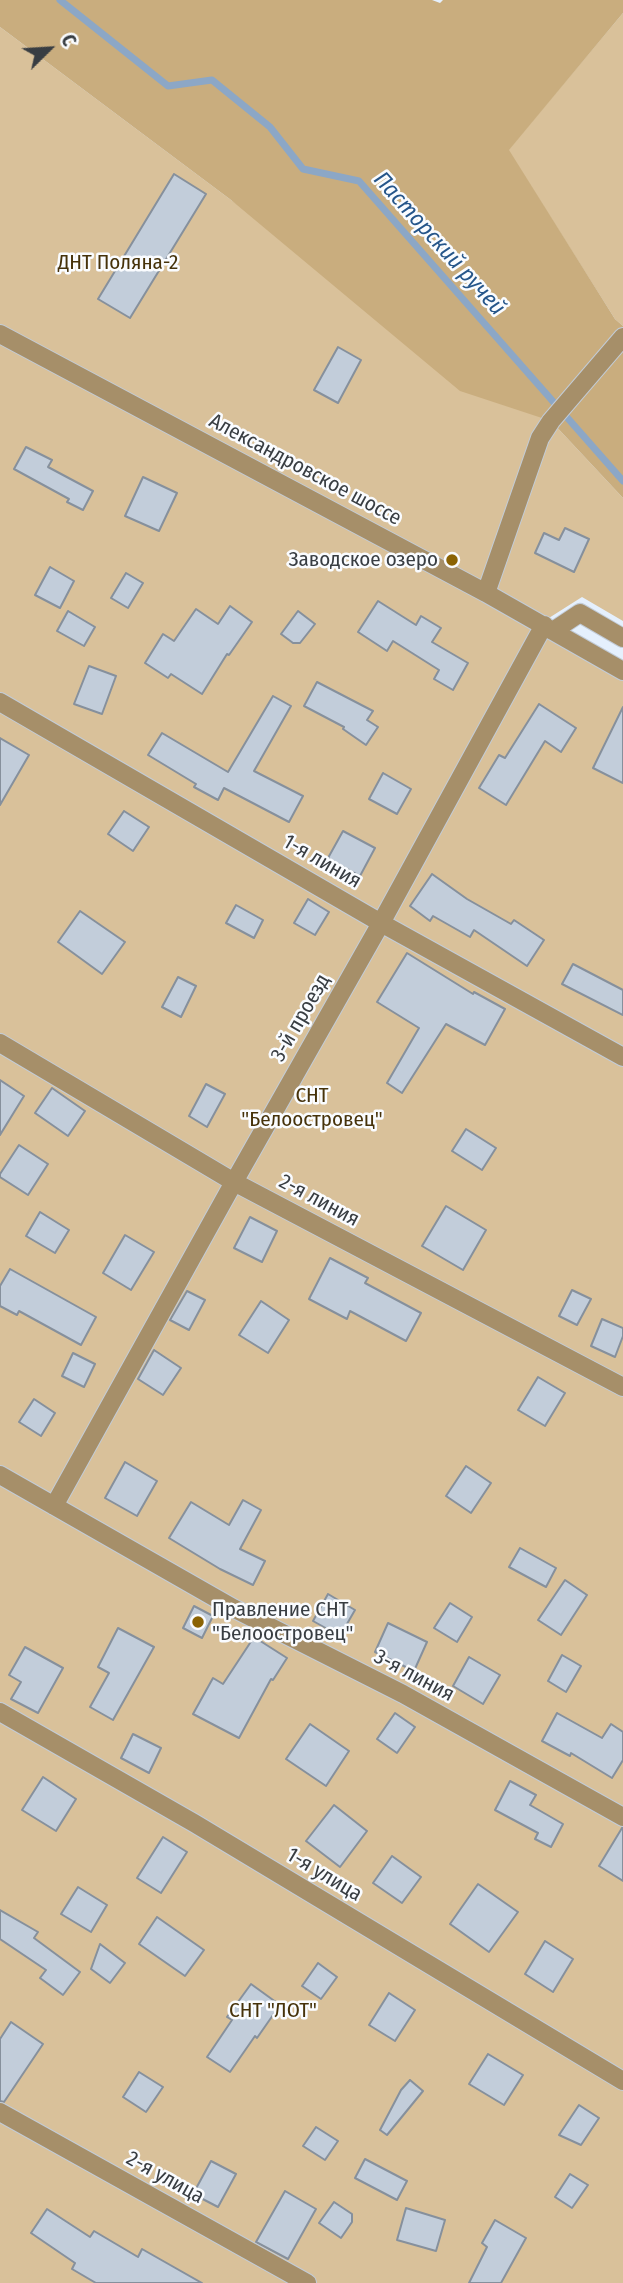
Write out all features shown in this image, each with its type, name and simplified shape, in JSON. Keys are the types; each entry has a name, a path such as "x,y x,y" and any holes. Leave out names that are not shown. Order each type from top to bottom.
{"street":[{"name":"Александровское шоссе","path":"0,334 486,593 623,671"},
{"path":"486,593 540,439 551,421 623,337"},
{"path":"549,628 580,613 623,638"},
{"name":"3-й проезд","path":"54,1506 234,1182 549,628"},
{"name":"1-я линия","path":"0,702 381,923 623,1057"},
{"name":"2-я линия","path":"0,1043 234,1182 623,1388"},
{"name":"3-я линия","path":"0,1475 233,1608 403,1695 623,1817"},
{"name":"1-я улица","path":"0,1712 194,1823 623,2081"},
{"name":"2-я улица","path":"0,2112 307,2283"}],"green space":[{"path":"623,13 623,326 615,319 508,150"},
{"path":"0,27 231,200 551,421 623,498 623,621 582,597 541,623 623,671 623,2283 0,2283"}],"shaded area":[{"path":"0,0 432,0 440,3 443,0 623,0 623,13 509,150 615,319 623,326 623,498 551,421 460,391 231,200 0,27"}],"building":[{"path":"174,174 206,194 130,318 98,299"},
{"path":"338,347 361,360 338,403 314,390"},
{"path":"26,447 52,460 48,467 93,491 83,510 67,502 69,499 14,469"},
{"path":"143,477 177,493 159,531 125,516"},
{"path":"565,528 589,539 574,572 535,553 544,533 559,540"},
{"path":"50,567 74,581 60,608 35,595"},
{"path":"126,573 143,583 128,608 111,598"},
{"path":"378,601 416,625 421,616 441,628 432,642 468,663 453,690 434,679 439,670 393,641 387,651 358,632"},
{"path":"230,606 252,622 229,655 227,654 202,694 171,674 168,678 145,663 163,634 174,641 196,609 218,624"},
{"path":"68,611 95,627 84,646 57,631"},
{"path":"298,611 315,624 300,643 293,643 281,634"},
{"path":"89,666 116,676 102,714 74,704"},
{"path":"317,682 373,711 367,720 378,727 366,745 343,729 344,727 304,706"},
{"path":"273,696 291,706 254,771 303,796 289,822 224,788 218,800 148,755 162,733 228,772"},
{"path":"539,704 576,728 561,752 545,741 506,805 479,788 499,755 505,758"},
{"path":"623,707 623,783 593,768"},
{"path":"0,738 29,755 0,805"},
{"path":"383,773 411,789 397,814 369,799"},
{"path":"124,811 149,827 133,851 108,834"},
{"path":"343,831 375,848 360,876 328,858"},
{"path":"432,874 467,899 511,924 514,920 544,940 527,966 474,930 470,937 433,916 430,921 410,906"},
{"path":"308,899 329,912 315,935 294,923"},
{"path":"236,905 263,920 254,938 226,923"},
{"path":"80,911 125,942 102,974 58,942"},
{"path":"407,953 473,994 474,992 505,1009 485,1045 446,1024 402,1093 387,1083 419,1028 377,1002"},
{"path":"573,964 623,990 623,1015 562,984"},
{"path":"178,977 196,986 181,1017 162,1007"},
{"path":"0,1080 24,1096 0,1135"},
{"path":"206,1084 225,1094 207,1127 189,1116"},
{"path":"52,1088 85,1111 68,1136 35,1113"},
{"path":"466,1129 496,1148 482,1170 452,1151"},
{"path":"19,1145 48,1164 28,1195 0,1177"},
{"path":"446,1206 486,1230 463,1270 422,1246"},
{"path":"40,1212 69,1230 55,1253 26,1236"},
{"path":"250,1217 277,1231 262,1262 234,1248"},
{"path":"125,1235 154,1252 131,1290 103,1273"},
{"path":"330,1258 368,1278 365,1283 421,1313 406,1341 350,1311 347,1319 309,1299"},
{"path":"10,1269 96,1317 81,1345 19,1311 17,1315 0,1306 0,1286"},
{"path":"572,1290 591,1299 577,1325 559,1316"},
{"path":"187,1291 205,1300 189,1330 170,1320"},
{"path":"261,1301 289,1320 268,1353 239,1335"},
{"path":"602,1319 623,1328 623,1336 615,1357 591,1346"},
{"path":"154,1350 181,1368 163,1395 138,1379"},
{"path":"73,1353 95,1364 84,1387 62,1376"},
{"path":"538,1377 565,1393 545,1426 518,1410"},
{"path":"34,1399 55,1413 41,1436 19,1422"},
{"path":"125,1462 157,1481 137,1516 105,1498"},
{"path":"466,1466 491,1483 471,1513 446,1496"},
{"path":"243,1500 261,1510 240,1549 265,1561 253,1585 220,1569 169,1538 191,1502 229,1525"},
{"path":"520,1548 556,1568 546,1587 509,1567"},
{"path":"565,1580 587,1595 561,1635 538,1620"},
{"path":"328,1594 355,1610 340,1636 313,1621"},
{"path":"450,1603 472,1617 457,1642 434,1628"},
{"name":"Правление СНТ \"Белоостровец\"","path":"194,1606 213,1616 202,1638 183,1628"},
{"path":"388,1623 427,1642 414,1671 375,1652"},
{"path":"118,1628 154,1647 113,1720 90,1707 109,1673 98,1667"},
{"path":"254,1637 287,1658 273,1680 271,1679 239,1738 193,1714 213,1678 223,1684"},
{"path":"25,1647 63,1668 38,1713 11,1699 21,1682 9,1675"},
{"path":"562,1655 581,1666 566,1692 548,1681"},
{"path":"469,1657 500,1675 483,1704 453,1686"},
{"path":"395,1713 415,1727 397,1753 377,1739"},
{"path":"557,1713 602,1738 611,1724 623,1732 623,1760 612,1778 571,1753 570,1756 542,1741"},
{"path":"310,1724 349,1751 326,1786 286,1759"},
{"path":"133,1734 161,1748 149,1773 121,1758"},
{"path":"43,1777 76,1799 56,1831 22,1810"},
{"path":"510,1781 536,1795 530,1805 563,1824 551,1847 535,1839 538,1833 495,1810"},
{"path":"334,1805 367,1831 340,1867 306,1841"},
{"path":"623,1828 623,1881 599,1866"},
{"path":"163,1837 187,1852 161,1893 137,1878"},
{"path":"392,1856 421,1877 402,1903 373,1883"},
{"path":"478,1884 518,1912 489,1952 450,1924"},
{"path":"78,1887 107,1905 91,1932 61,1914"},
{"path":"0,1910 38,1932 34,1938 80,1972 63,1995 40,1978 46,1970 0,1939"},
{"path":"157,1917 204,1950 185,1976 139,1944"},
{"path":"545,1941 573,1959 553,1992 525,1974"},
{"path":"100,1944 125,1963 110,1983 91,1969"},
{"path":"318,1963 337,1977 321,1999 302,1986"},
{"path":"251,1984 280,2005 230,2072 207,2057 232,2020 227,2017"},
{"path":"389,1993 415,2010 395,2041 369,2025"},
{"path":"11,2022 43,2044 4,2102 0,2101 0,2039"},
{"path":"488,2054 523,2075 504,2105 469,2084"},
{"path":"139,2072 163,2087 146,2112 123,2097"},
{"path":"410,2080 423,2091 387,2135 380,2130 401,2090"},
{"path":"579,2105 599,2118 581,2145 559,2135"},
{"path":"316,2127 338,2141 325,2160 303,2146"},
{"path":"365,2159 407,2181 397,2200 355,2178"},
{"path":"211,2161 236,2174 218,2207 193,2194"},
{"path":"570,2174 588,2185 572,2208 555,2197"},
{"path":"285,2191 316,2209 288,2259 256,2242"},
{"path":"334,2202 352,2214 352,2222 341,2238 319,2223"},
{"path":"406,2208 445,2220 436,2251 397,2240"},
{"path":"47,2209 90,2237 94,2231 138,2257 142,2249 202,2283 96,2283 72,2269 75,2263 31,2233"},
{"path":"495,2220 526,2238 501,2283 469,2283 487,2247 482,2243"}],"waterway":[{"name":"Пасторский ручей","path":"60,0 168,86 212,80 270,127 303,169 359,181 623,481"}],"place":[{"name":"Заводское озеро","path":"452,560"},
{"name":"Правление СНТ \"Белоостровец\"","path":"198,1622"}],"park label":[{"name":"ДНТ Поляна-2","path":"118,263"},
{"name":"СНТ \"Белоостровец\"","path":"312,1108"},
{"name":"СНТ \"ЛОТ\"","path":"273,2011"}]}
